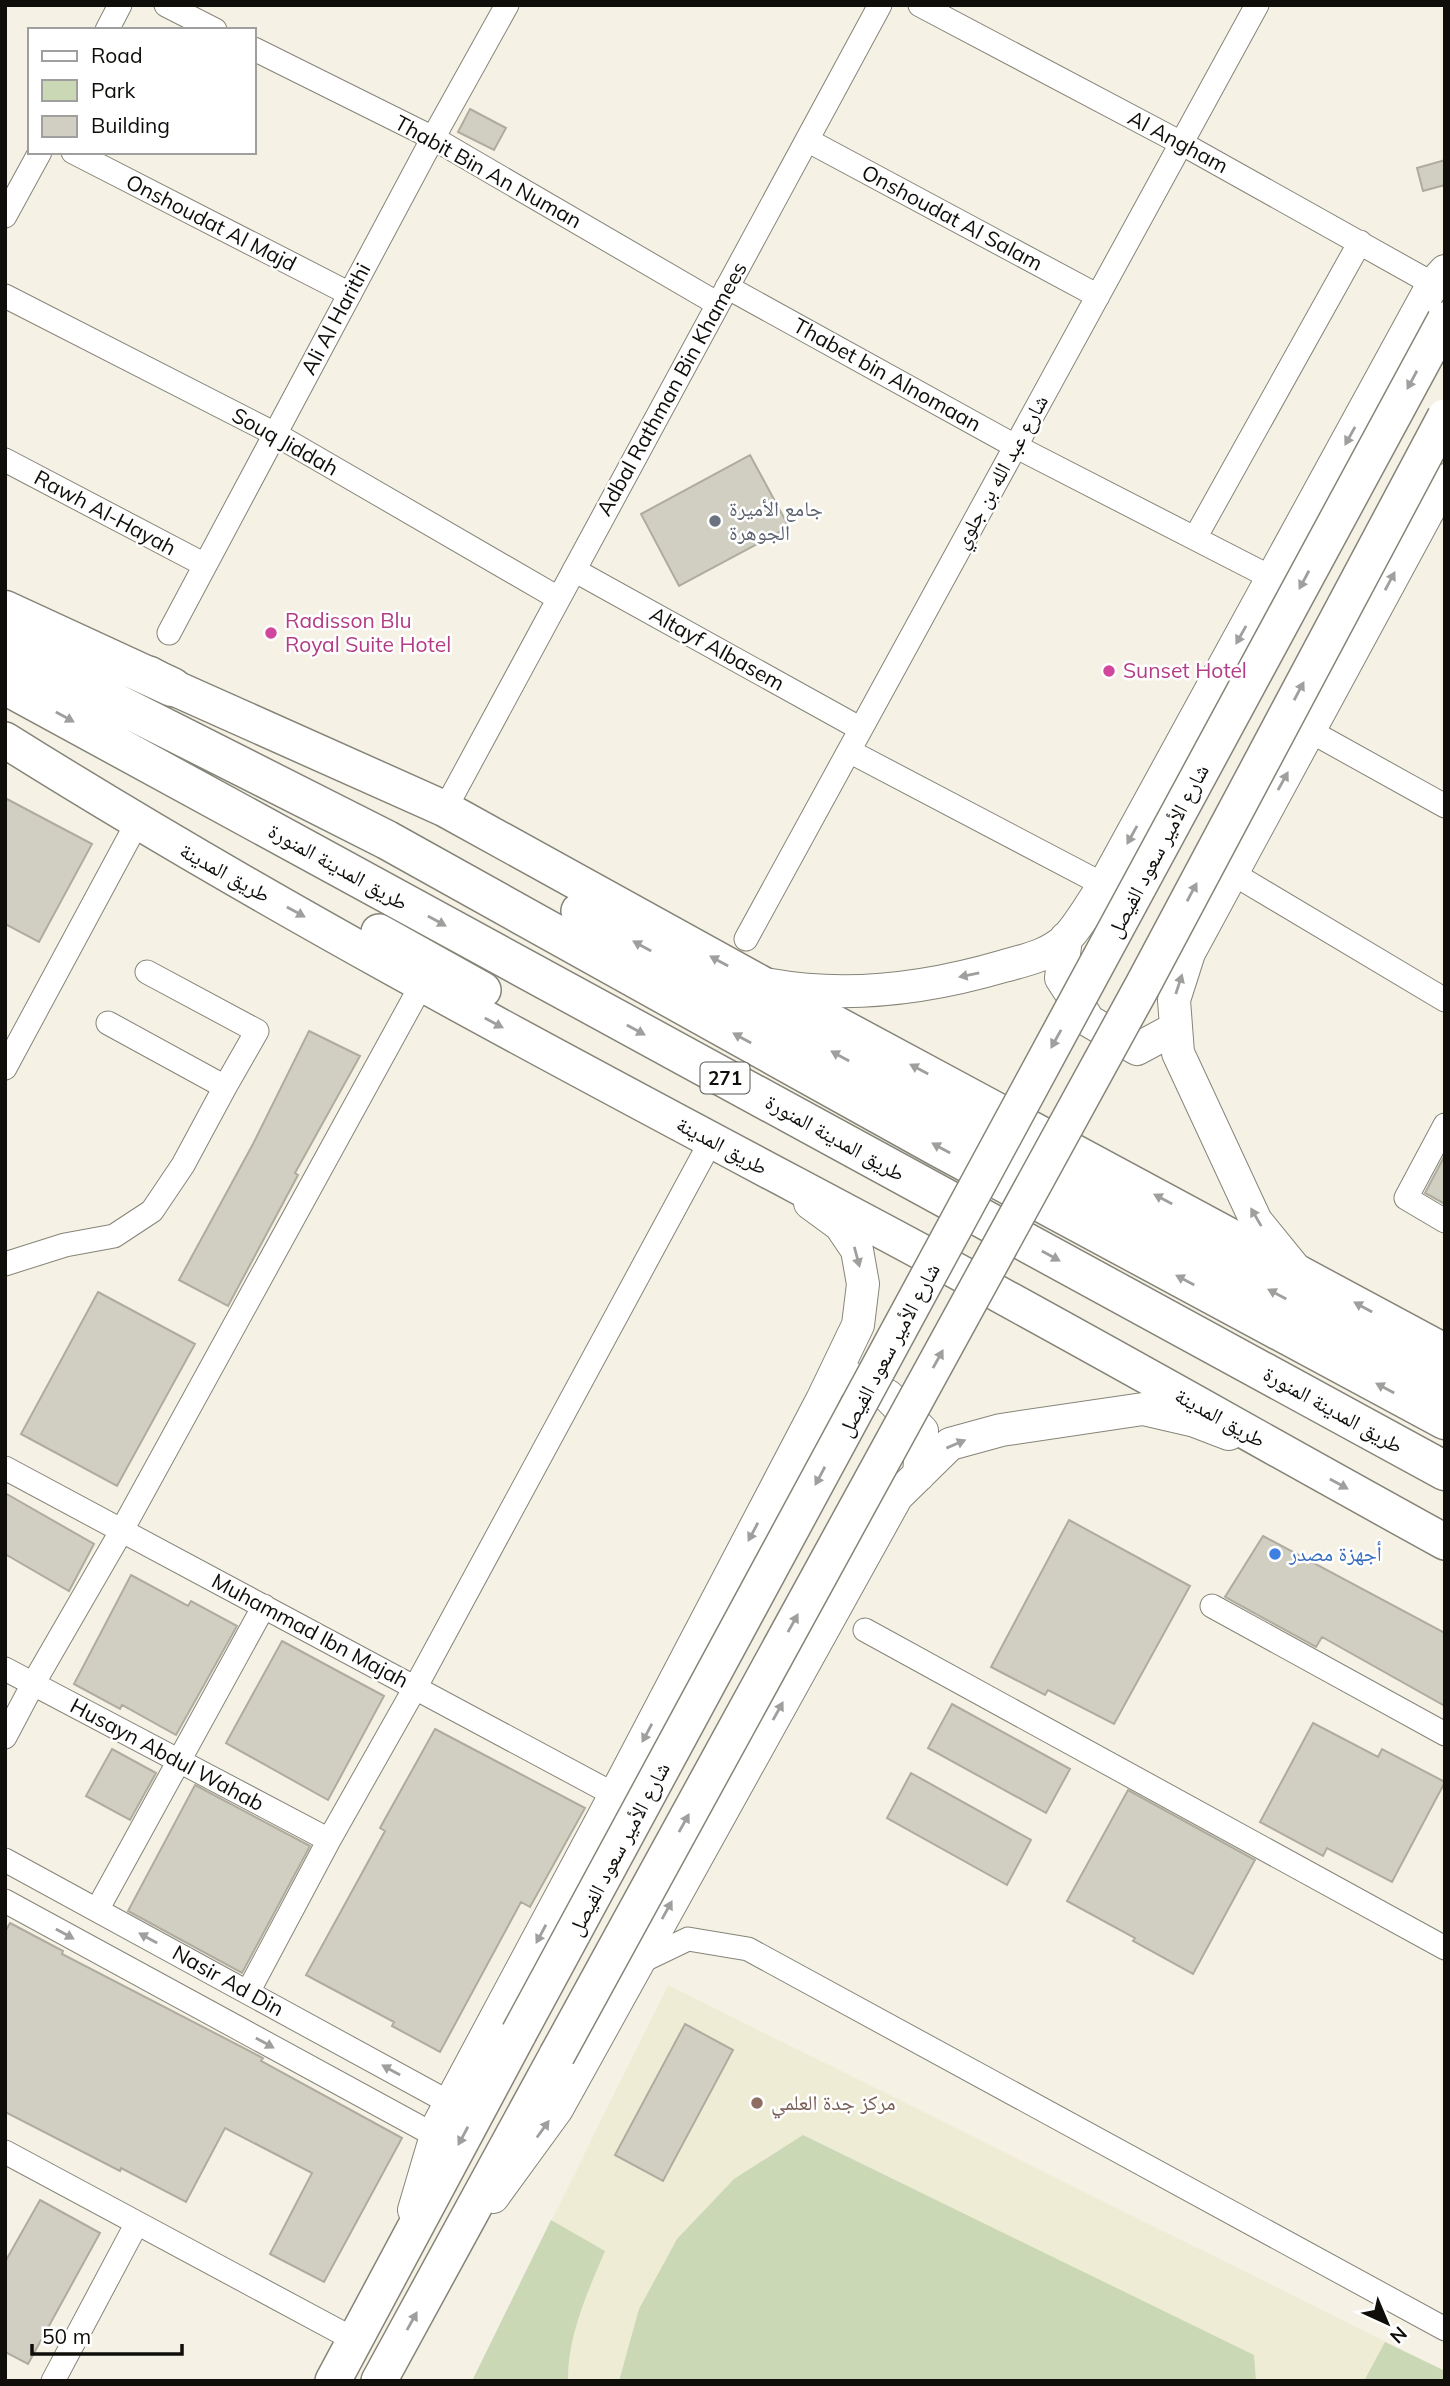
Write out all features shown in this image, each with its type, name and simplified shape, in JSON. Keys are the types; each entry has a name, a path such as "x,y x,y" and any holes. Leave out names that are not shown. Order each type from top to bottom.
{"highway":[{"path":"5,610 172,687"},
{"name":"طريق المدينة المنورة","path":"5,647 387,840 938,1147 1445,1420"},
{"name":"طريق المدينة المنورة","path":"5,685 1445,1471"}],"main road":[{"name":"شارع الأمير سعود الفيصل","path":"333,2381 998,1144 1445,320"},
{"name":"شارع الأمير سعود الفيصل","path":"379,2381 1043,1167 1445,417"},
{"path":"5,595 998,1144 1445,1385"},
{"path":"172,687 445,809 760,983 1445,1352"},
{"name":"طريق المدينة","path":"5,726 945,1247 1445,1514"},
{"name":"طريق المدينة","path":"5,740 137,823 422,984 907,1244 1445,1542"}],"street":[{"path":"108,28 120,5"},
{"path":"166,5 211,28"},
{"name":"Ali Al Harithi","path":"169,633 433,138 507,5"},
{"name":"Al Angham","path":"920,5 1181,143 1360,242 1439,277"},
{"name":"شارع عبد الله بن جلوي","path":"746,939 1257,5"},
{"name":"Adbal Rathman Bin Khamees","path":"445,809 807,140 873,8"},
{"name":"Thabit Bin An Numan","path":"256,50 433,138 722,296"},
{"name":"Onshoudat Al Salam","path":"807,140 1098,296"},
{"path":"5,216 39,154"},
{"name":"Onshoudat Al Majd","path":"77,154 350,294"},
{"path":"1195,538 1360,242"},
{"path":"760,983 806,991 893,990 976,974 1040,956 1066,938 1104,885 1439,277"},
{"name":"Souq Jiddah","path":"5,296 275,434 558,598"},
{"name":"Thabet bin Alnomaan","path":"722,296 1272,578"},
{"name":"Rawh Al-Hayah","path":"5,460 205,565"},
{"path":"1297,1271 1256,1221 1178,1053 1174,1000 1189,953 1445,480"},
{"name":"Altayf Albasem","path":"574,570 861,729"},
{"path":"1310,731 1445,806"},
{"path":"849,751 1104,885"},
{"path":"5,1068 137,823"},
{"path":"1233,873 1445,1000"},
{"path":"1066,938 1061,978 1089,1021 1138,1049 1176,1028"},
{"path":"5,1264 65,1245 114,1236 152,1211 183,1166 257,1031 147,972"},
{"path":"5,1737 422,984"},
{"path":"108,1023 225,1087"},
{"path":"1445,1125 1406,1198 1445,1221"},
{"path":"248,1993 711,1140 840,1225 857,1250 863,1284 858,1325 822,1400 615,1795 450,2103 436,2136 401,2254"},
{"path":"822,1400 849,1377 888,1396 922,1431 919,1475"},
{"path":"445,2263 557,2109 897,1496 950,1444 1001,1430 1143,1409 1195,1421 1289,1456"},
{"name":"Muhammad Ibn Majah","path":"5,1468 615,1795"},
{"path":"97,1910 264,1606"},
{"path":"1212,1606 1445,1734"},
{"path":"865,1630 1445,1948"},
{"name":"Husayn Abdul Wahab","path":"5,1669 329,1840"},
{"name":"Nasir Ad Din","path":"5,1860 450,2103"},
{"name":"Nasir Ad Din","path":"5,1901 436,2136"},
{"path":"638,1963 688,1939 748,1949 1445,2329"},
{"path":"5,2152 355,2340"},
{"path":"53,2381 136,2223"}],"shaded area":[{"name":"مركز جدة العلمي","path":"668,1985 1445,2371 1445,2381 472,2381"}],"green space":[{"path":"803,2135 1254,2355 1256,2381 619,2381 639,2309 677,2239 734,2179"},
{"path":"551,2220 605,2251 575,2331 568,2381 472,2381"},
{"path":"1385,2342 1445,2371 1445,2381 1364,2381"}],"building":[{"path":"470,109 506,128 494,150 458,132"},
{"path":"1445,160 1445,185 1423,191 1417,168"},
{"name":"جامع الأميرة الجوهرة","path":"750,455 789,527 679,586 641,514"},
{"path":"5,798 92,844 39,942 5,924"},
{"path":"309,1031 360,1056 295,1173 298,1175 228,1306 179,1280 253,1144"},
{"path":"1445,1155 1445,1204 1425,1193"},
{"path":"98,1292 195,1344 117,1486 21,1434"},
{"path":"5,1493 94,1544 69,1591 5,1554"},
{"path":"1069,1520 1190,1586 1114,1724 1048,1690 1045,1695 991,1667"},
{"path":"1263,1536 1445,1633 1445,1706 1322,1637 1316,1647 1225,1597"},
{"path":"131,1575 188,1606 191,1601 237,1626 176,1735 122,1705 120,1709 74,1684"},
{"path":"282,1641 384,1696 328,1800 226,1743"},
{"path":"952,1704 1070,1769 1046,1813 928,1748"},
{"path":"1313,1723 1378,1757 1382,1749 1445,1782 1392,1882 1327,1848 1323,1856 1260,1822"},
{"path":"435,1729 585,1808 530,1907 521,1902 440,2052 392,2026 394,2022 306,1975 385,1831 380,1828"},
{"path":"112,1749 156,1773 130,1820 86,1796"},
{"path":"911,1773 1031,1840 1007,1885 887,1818"},
{"path":"195,1785 310,1846 242,1973 128,1911"},
{"path":"1128,1790 1255,1860 1193,1974 1067,1901"},
{"path":"10,1923 63,1951 62,1954 263,2058 261,2061 402,2138 324,2282 270,2254 312,2173 225,2128 186,2202 5,2112 5,1932"},
{"path":"685,2024 733,2050 663,2181 615,2155"},
{"path":"40,2200 100,2233 28,2364 5,2352 5,2262"}],"place":[{"name":"جامع الأميرة الجوهرة","path":"715,521"},
{"name":"Radisson Blu Royal Suite Hotel","path":"271,633"},
{"name":"Sunset Hotel","path":"1109,671"},
{"name":"أجهزة مصدر","path":"1275,1554"},
{"name":"مركز جدة العلمي","path":"757,2103"}]}
